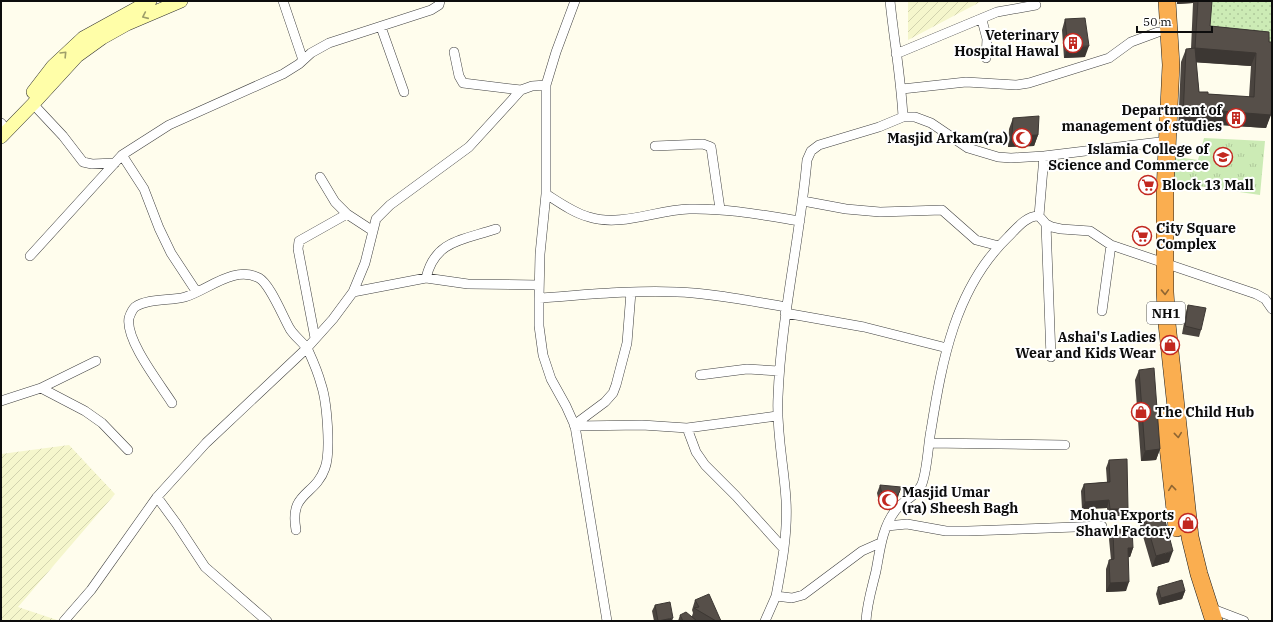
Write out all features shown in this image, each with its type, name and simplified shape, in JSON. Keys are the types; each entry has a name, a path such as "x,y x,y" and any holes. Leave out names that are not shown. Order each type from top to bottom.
{"highway":[{"name":"NH1","path":"1156,1 1165,190 1159,262 1194,575 1209,617"},
{"name":"NH1","path":"1162,142 1171,65 1167,1"}],"main road":[{"path":"28,106 53,66 67,51 83,38 150,1"},
{"path":"1,127 28,106 63,69 83,51 127,24 181,1"}],"street":[{"path":"283,1 304,60"},
{"path":"30,256 122,155 169,125 283,74 304,60 311,53 330,43 431,10 439,5 440,1"},
{"path":"575,1 556,52 546,85 546,194 540,254 539,326 543,355 551,379 575,426 607,621"},
{"path":"890,1 896,54 902,89 903,117"},
{"path":"896,54 1005,10 1036,5"},
{"path":"982,20 987,39 986,58"},
{"path":"381,27 404,92"},
{"path":"902,89 966,82 1016,85 1029,83 1109,58 1131,42 1158,32"},
{"path":"454,52 459,76 463,83 521,90 532,86 546,85"},
{"path":"65,621 91,590 157,497 206,443 306,348 333,319 353,292 365,263 376,219 390,206 469,147 521,90"},
{"path":"28,106 63,136 83,162 92,164 116,163"},
{"path":"765,621 776,596 787,526 786,500 777,416 779,371 786,310 803,201 807,160 811,151 819,146 879,127 903,117 915,117 931,123 963,145 982,153 1011,158 1044,156 1162,142"},
{"path":"655,146 703,144 711,147 720,209"},
{"path":"122,155 144,189 159,228 171,253 196,291"},
{"path":"1044,156 1039,216 1046,224 1061,230 1090,231 1111,245 1256,294 1265,299 1272,309"},
{"path":"320,177 335,202 347,214 373,231"},
{"path":"546,194 571,209 589,217 604,220 621,219 687,209 720,209 800,221"},
{"path":"803,201 846,209 880,212 942,210 976,240 999,246"},
{"path":"315,338 298,249 299,242 347,214"},
{"path":"866,621 868,599 876,572 880,543 894,512 921,486 947,348 956,318 968,292 999,246 1026,220 1039,216"},
{"path":"1046,224 1051,357"},
{"path":"426,278 429,264 436,254 443,248 496,229"},
{"path":"1102,311 1111,245"},
{"path":"172,403 137,350 131,333 129,318 135,308 147,302 174,300 188,296 218,281 235,276 251,275 260,278 266,284 291,331 306,348 322,386 328,454 325,469 320,478 296,506 294,518 296,530"},
{"path":"353,292 426,278 468,284 539,285"},
{"path":"539,298 631,292 676,292 713,295 864,327 947,348"},
{"path":"575,426 605,402 613,393 627,343 631,292"},
{"path":"1,401 41,388 96,361"},
{"path":"700,375 747,369 779,371"},
{"path":"41,388 85,411 102,423 128,450"},
{"path":"575,426 642,425 687,428 777,416"},
{"path":"687,428 696,452 705,465 736,496 784,549"},
{"path":"929,443 1065,445"},
{"path":"157,497 176,522 205,567 267,621"},
{"path":"887,526 907,524 946,531 1102,526"},
{"path":"776,596 792,598 803,595 862,551 880,543"},
{"path":"1209,617 1244,621"}],"green space":[{"path":"908,1 982,1 908,40"},
{"path":"1209,1 1272,1 1272,46 1206,39"},
{"path":"1204,138 1265,141 1260,195 1170,182 1171,156 1198,160"},
{"path":"69,445 115,494 18,607 60,621 1,621 1,454"}],"building":[{"path":"1198,1 1212,1 1210,26 1269,32 1269,42 1272,42 1271,115 1208,110 1208,117 1183,117 1186,49 1195,48","holes":["1195,48 1256,53 1254,97 1199,92"]},
{"path":"1085,18 1089,46 1068,47 1065,19"},
{"path":"1039,116 1038,135 1012,136 1013,118"},
{"path":"1188,305 1206,308 1201,330 1185,326"},
{"path":"1154,368 1160,449 1145,451 1139,370"},
{"path":"1127,459 1128,509 1110,509 1109,500 1085,502 1084,484 1110,482 1109,460"},
{"path":"880,485 901,487 899,493 894,499 883,500"},
{"path":"1163,513 1173,551 1156,556 1144,515"},
{"path":"1132,528 1133,548 1128,548 1129,582 1110,583 1109,560 1114,559 1113,530"},
{"path":"1182,580 1185,591 1161,598 1158,587"},
{"path":"709,594 721,621 716,621 694,608 699,607 695,600"},
{"path":"670,602 673,618 658,621 655,605"},
{"path":"686,612 697,621 683,621 680,615"}],"place":[{"name":"Veterinary Hospital Hawal","path":"1073,43"},
{"name":"Department of management of studies","path":"1236,118"},
{"name":"Masjid Arkam(ra)","path":"1022,138"},
{"name":"Islamia College of Science and Commerce","path":"1223,157"},
{"name":"Block 13 Mall","path":"1148,185"},
{"name":"City Square Complex","path":"1142,236"},
{"name":"Ashai's Ladies Wear and Kids Wear","path":"1170,345"},
{"name":"The Child Hub","path":"1141,412"},
{"name":"Masjid Umar (ra) Sheesh Bagh","path":"888,500"},
{"name":"Mohua Exports Shawl Factory","path":"1188,523"}]}
